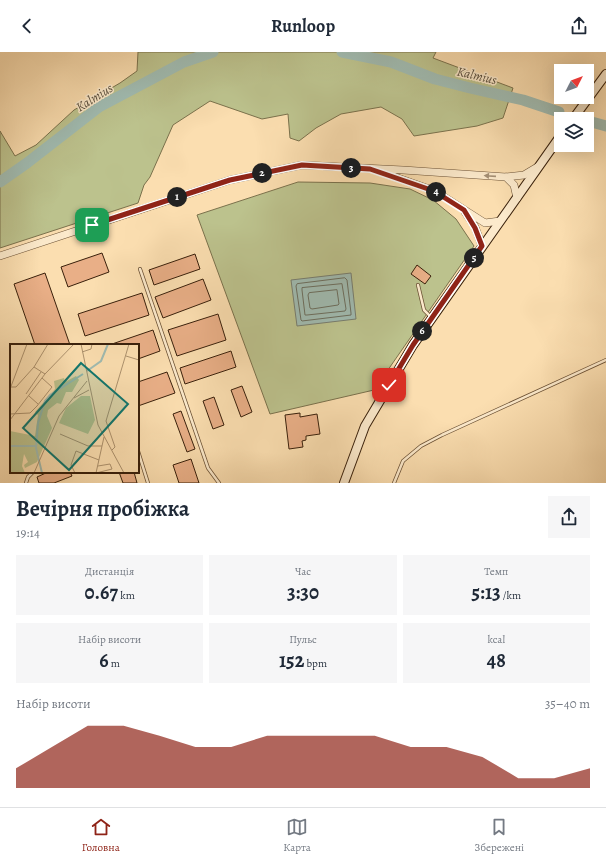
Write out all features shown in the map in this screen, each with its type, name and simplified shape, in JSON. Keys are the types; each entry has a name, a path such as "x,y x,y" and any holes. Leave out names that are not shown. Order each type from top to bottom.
{"main road":[{"path":"578,112 606,74"},
{"path":"344,483 366,426 413,345 554,145"}],"street":[{"path":"0,256 230,180 302,165 506,177 524,175 540,165"},
{"path":"370,169 434,191 485,223 500,220"},
{"path":"506,177 514,185 517,198"},
{"path":"464,210 475,228 482,246"}],"lane":[{"path":"140,269 208,468 219,483"},
{"path":"418,285 424,310 431,318"},
{"path":"394,483 403,462 421,446 442,434 606,360"},
{"path":"139,454 148,483"},
{"path":"26,483 28,477 32,473"}],"green space":[{"path":"138,52 436,52 433,58 513,88 503,118 477,126 414,136 402,119 381,107 341,114 316,128 299,141 290,138 288,114 262,119 210,101 173,125 150,177 144,185 138,203 0,248 0,131 15,156 36,145 74,110 120,83 137,71"},
{"path":"298,182 370,183 410,189 433,200 456,219 474,246 374,390 270,414 197,215"}],"water":[{"path":"351,273 356,319 297,326 291,280"}],"building":[{"path":"102,253 109,272 68,287 61,267"},
{"path":"195,254 200,269 154,285 149,270"},
{"path":"417,265 431,276 425,284 411,274"},
{"path":"45,273 70,344 35,344 14,284"},
{"path":"203,279 211,300 163,318 155,297"},
{"path":"142,293 149,315 85,336 78,314"},
{"path":"218,314 226,340 177,356 168,330"},
{"path":"153,330 160,351 139,359 139,344 112,344"},
{"path":"231,351 236,367 185,384 180,368"},
{"path":"167,372 175,393 139,406 139,382"},
{"path":"242,386 252,412 241,417 231,390"},
{"path":"214,397 224,425 213,429 203,401"},
{"path":"181,411 195,449 187,452 173,414"},
{"path":"300,413 300,417 317,414 320,434 306,436 306,440 302,441 303,447 289,449 285,415"},
{"path":"191,459 199,483 179,483 173,465"},
{"path":"46,473 70,473 72,476 54,483 39,483 37,477"},
{"path":"119,473 134,473 137,483 123,483"}],"waterway":[{"name":"Kalmius","path":"0,182 99,107 184,62 213,52"},
{"name":"Kalmius","path":"342,52 391,62 435,79 523,100 559,112"},
{"name":"Kalmius","path":"594,123 606,126"}],"route":[{"path":"92,225 230,180 302,165 370,169 434,191 464,210 475,228 482,246 413,345 389,385"}]}
